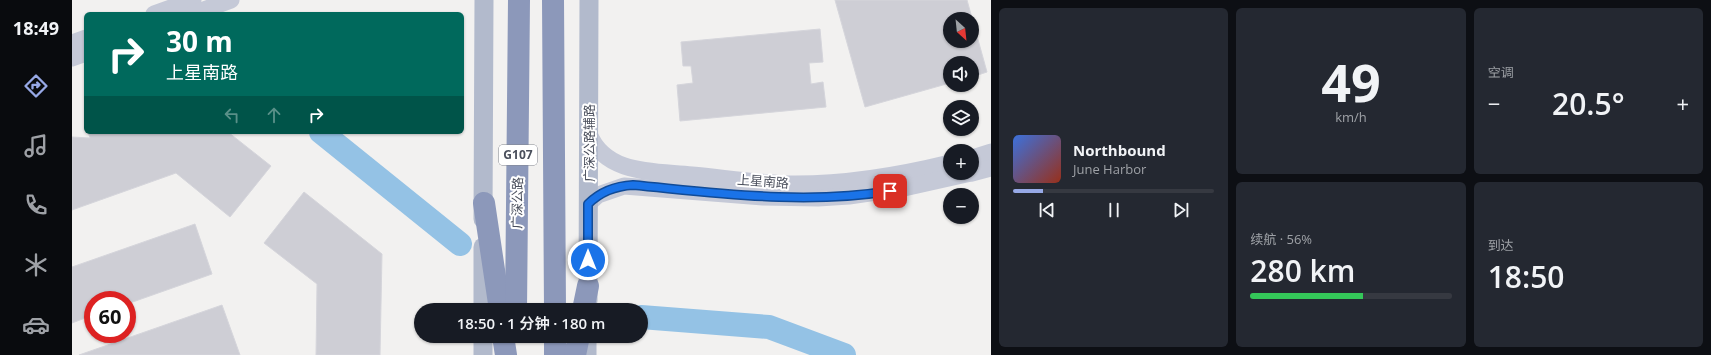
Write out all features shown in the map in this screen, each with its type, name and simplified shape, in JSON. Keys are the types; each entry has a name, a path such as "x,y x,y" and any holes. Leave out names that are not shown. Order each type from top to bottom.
{"highway":[{"name":"广深公路","path":"516,303 519,0"},
{"name":"G107","path":"553,0 555,303"},
{"path":"484,203 499,303"},
{"path":"585,303 588,286"},
{"path":"505,343 506,355"},
{"path":"515,355 516,343"},
{"path":"555,343 555,355"},
{"path":"575,355 578,343"}],"main road":[{"path":"483,303 484,0"},
{"name":"广深公路辅路","path":"588,303 589,0"},
{"path":"483,343 483,355"},
{"path":"587,355 588,343"}],"street":[{"path":"164,12 231,0"},
{"path":"72,44 84,39"},
{"path":"72,58 84,54"},
{"name":"上星南路","path":"589,134 596,149 601,154 625,167 762,183 789,184 839,182 895,175 943,165"},
{"path":"979,156 991,152"},
{"name":"上星南路","path":"979,171 991,168"},
{"name":"上星南路","path":"588,204 602,193 624,186 633,185 763,197 818,198 849,196 904,188 943,179"}],"building":[{"path":"835,0 967,0 970,12 943,12 943,48 979,48 979,43 987,72 979,75 979,56 943,56 943,85 865,107"},
{"path":"820,29 823,62 809,63 811,84 823,82 826,107 680,121 677,85 693,83 691,66 683,66 681,42"},
{"path":"89,134 231,134 271,166 230,217 176,173 72,210 72,137 90,138"},
{"path":"304,192 382,254 380,355 316,355 317,284 264,243"},
{"path":"195,224 212,274 136,301 136,291 84,291 84,318 72,323 72,267"},
{"path":"222,305 240,355 79,355 113,343 136,343 136,335"}],"waterway":[{"path":"323,134 460,244"},
{"path":"648,318 769,327 844,355"}],"route":[{"path":"588,260 588,204 598,195 616,187 633,185 763,197 791,198 849,196 890,191"}]}
